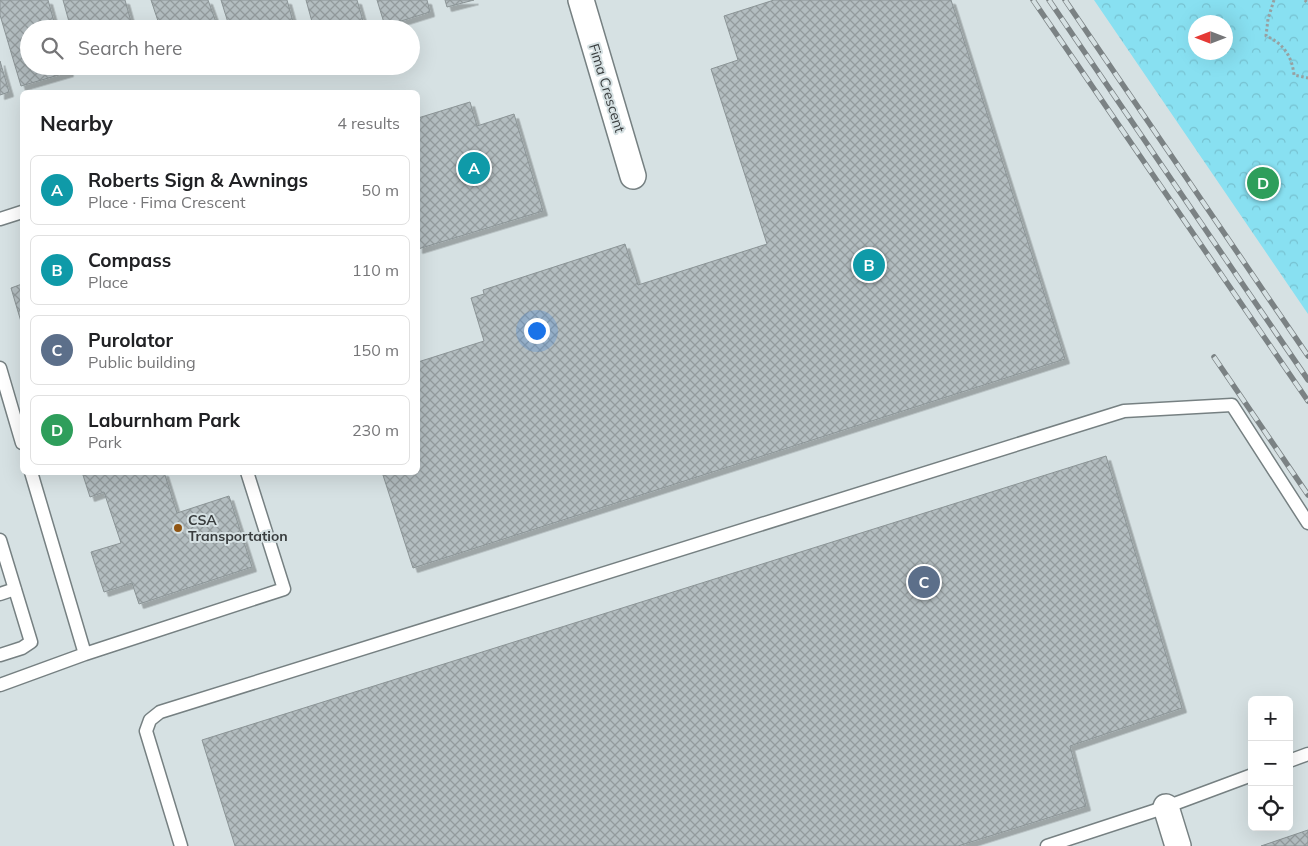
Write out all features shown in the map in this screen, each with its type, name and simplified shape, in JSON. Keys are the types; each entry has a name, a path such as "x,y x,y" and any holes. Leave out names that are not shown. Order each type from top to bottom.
{"street":[{"name":"Fima Crescent","path":"581,0 633,176"},
{"path":"1166,807 1178,846"}],"lane":[{"path":"0,219 20,213"},
{"path":"0,368 20,436"},
{"path":"182,846 146,731 150,720 160,712 1124,411 1232,405 1308,523"},
{"path":"32,475 85,654"},
{"path":"0,685 85,654 284,589 248,475"},
{"path":"0,540 31,642 22,648 0,655"},
{"path":"0,594 15,589"},
{"path":"1293,760 1308,754"},
{"path":"1047,846 1166,807 1248,776"}],"path":[{"path":"1274,0 1268,19 1266,36 1274,39 1288,54 1294,74 1308,78"},
{"path":"1305,0 1308,4"}],"green space":[{"path":"1094,0 1308,0 1308,314"}],"building":[{"path":"0,0 48,0 54,20 20,20 20,75 59,75 21,86 0,15"},
{"path":"63,0 125,0 131,20 69,20"},
{"path":"151,0 208,0 215,20 158,20"},
{"path":"221,0 287,0 293,20 227,20"},
{"path":"306,0 357,0 363,20 312,20"},
{"path":"377,0 427,0 430,12 404,20 383,20"},
{"path":"445,0 474,0 447,7"},
{"path":"774,0 951,0 1065,359 413,568 383,475 420,475 420,361 484,341 471,298 484,294 483,290 625,244 638,285 767,244 711,69 738,60 724,16"},
{"path":"0,61 9,92 0,95"},
{"path":"470,102 477,126 514,114 543,211 420,248 420,117"},
{"path":"20,285 20,318 11,288"},
{"path":"1106,456 1182,708 1070,746 1086,806 958,846 235,846 202,740"},
{"name":"CSA Transportation","path":"83,475 165,475 177,513 229,496 252,567 139,604 132,583 104,592 91,552 121,543 104,492 90,497"},
{"path":"1308,830 1308,846 1261,846"}],"railway":[{"path":"1033,0 1308,401"},
{"path":"1049,0 1308,380"},
{"path":"1065,0 1308,356"},
{"path":"1214,357 1308,495"}],"place":[{"name":"Roberts Sign & Awnings","path":"474,168"},
{"name":"Laburnham Park","path":"1263,183"},
{"name":"Compass","path":"869,265"},
{"name":"CSA Transportation","path":"178,528"},
{"name":"Purolator","path":"924,582"}]}
